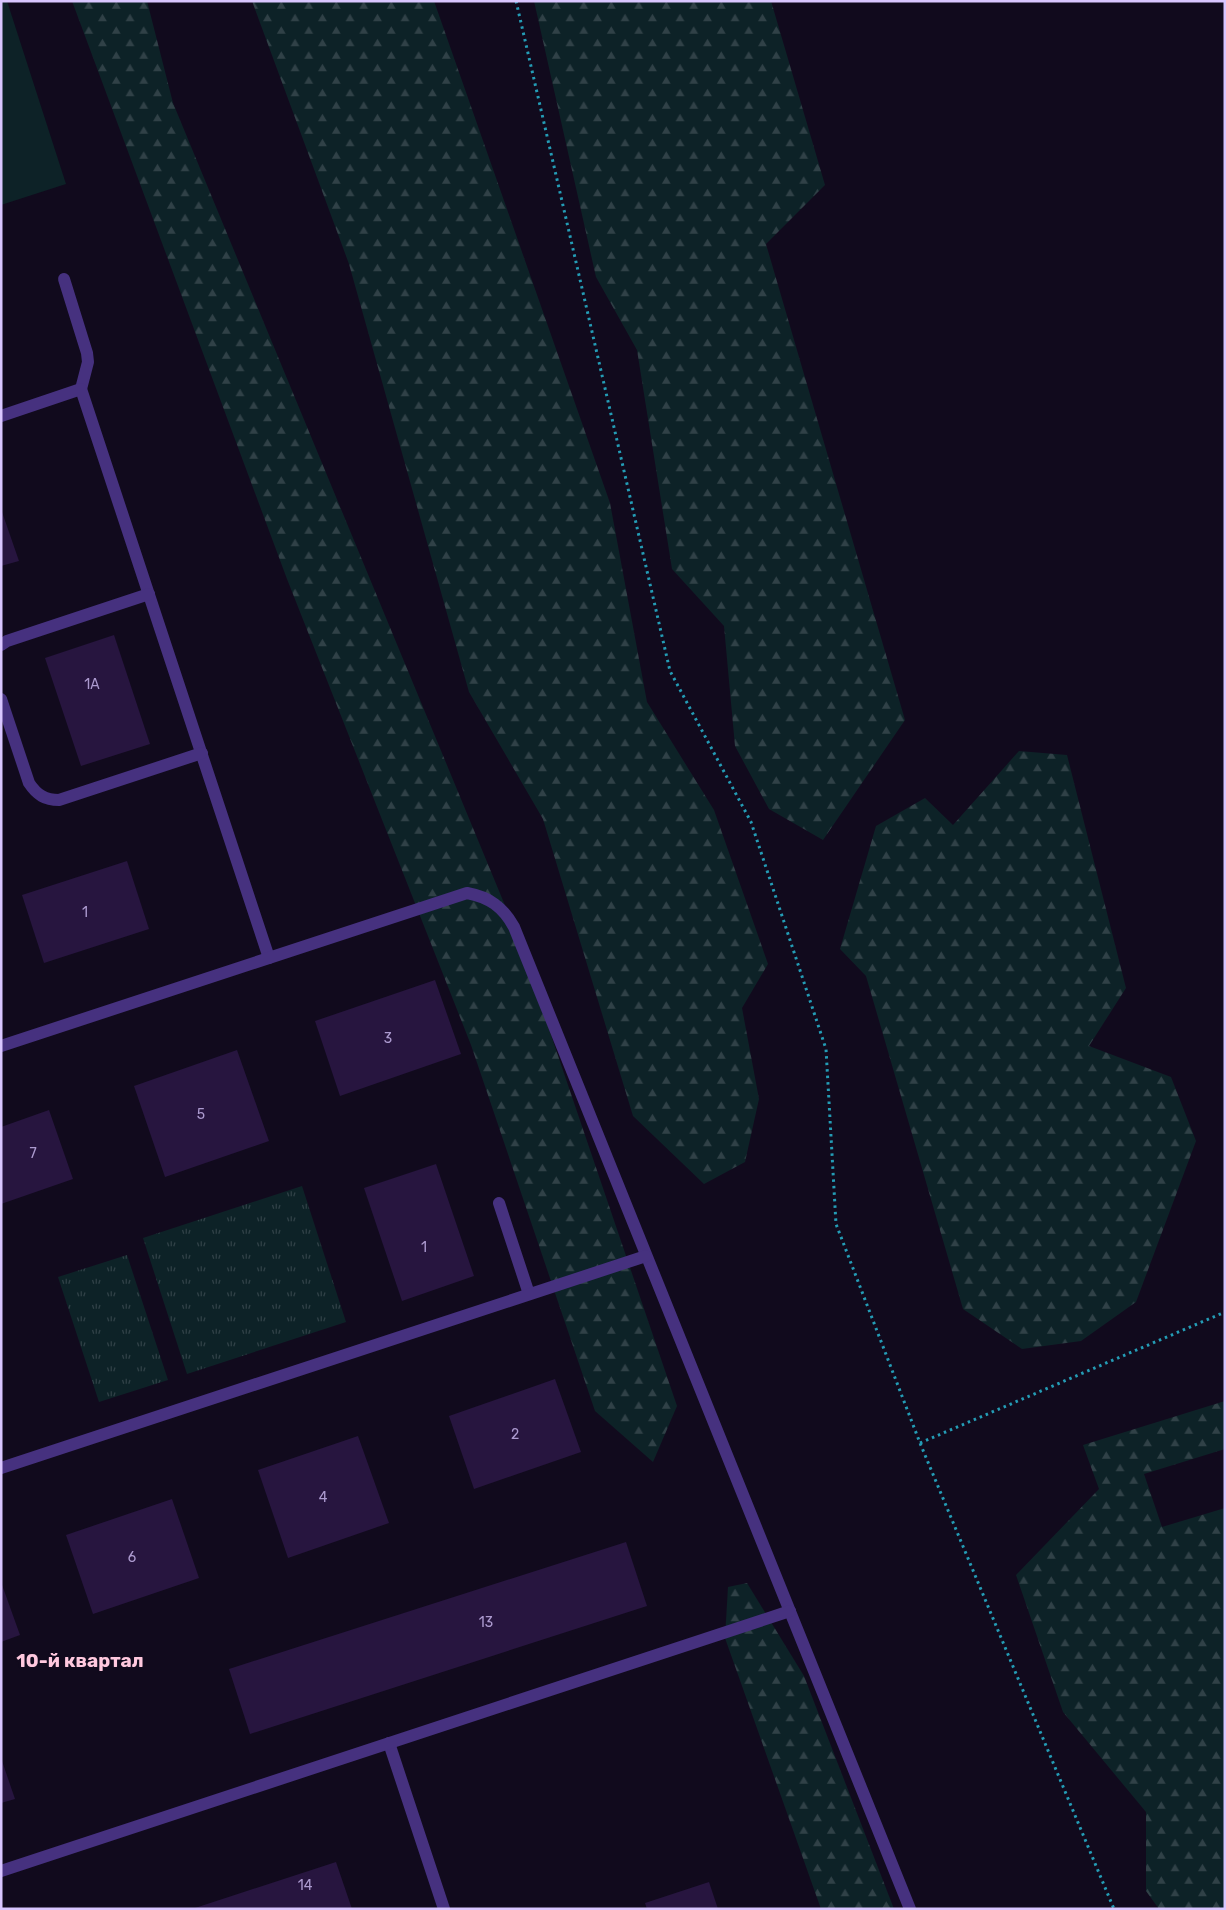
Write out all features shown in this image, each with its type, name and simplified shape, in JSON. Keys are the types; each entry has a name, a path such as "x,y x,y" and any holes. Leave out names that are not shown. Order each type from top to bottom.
{"street":[{"path":"64,279 87,353 88,362 81,390 269,958"},
{"path":"1,416 81,390"},
{"path":"1,644 149,594"},
{"path":"1,699 29,783 34,791 50,800 59,800 202,753"},
{"path":"1,1046 467,893 485,897 500,907 514,927 910,1909"},
{"path":"499,1203 529,1294"},
{"path":"1,1468 646,1256"},
{"path":"1,1871 790,1611"},
{"path":"389,1743 444,1909"}],"path":[{"path":"516,1 670,671 751,822 826,1048 836,1224 920,1443 1114,1909"},
{"path":"920,1443 1225,1312"}],"green space":[{"path":"1,1 7,1 66,184 1,205"},
{"path":"72,1 147,1 173,103 516,932 677,1406 653,1462 595,1411 471,1045 287,579"},
{"path":"252,1 434,1 610,503 647,702 714,810 768,964 742,1008 759,1099 745,1162 704,1184 633,1116 543,819 469,692 349,264"},
{"path":"534,1 771,1 825,185 766,244 905,720 823,840 769,809 735,746 724,626 672,569 637,350 596,277"},
{"path":"1019,751 1067,755 1126,988 1089,1046 1171,1077 1196,1141 1136,1302 1081,1341 1022,1349 963,1309 866,976 840,949 876,826 925,798 953,825"},
{"path":"302,1186 346,1322 187,1374 143,1238"},
{"path":"127,1255 168,1380 99,1402 58,1277"},
{"path":"1225,1401 1225,1449 1144,1474 1162,1527 1225,1508 1225,1909 1159,1909 1146,1891 1146,1812 1063,1712 1016,1575 1099,1489 1083,1445"},
{"path":"747,1583 804,1676 894,1909 821,1909 725,1638 728,1587"}],"building":[{"path":"1,509 19,561 1,566"},
{"path":"114,635 150,744 81,766 45,658"},
{"path":"127,861 149,929 44,963 22,895"},
{"path":"435,980 461,1054 340,1096 315,1021"},
{"path":"237,1050 269,1141 165,1177 134,1086"},
{"path":"49,1110 73,1179 1,1204 1,1127"},
{"path":"436,1164 474,1276 402,1301 364,1188"},
{"path":"555,1379 581,1452 474,1489 449,1416"},
{"path":"358,1436 389,1523 288,1558 258,1470"},
{"path":"172,1499 199,1578 93,1614 66,1535"},
{"path":"626,1542 647,1606 250,1734 229,1669"},
{"path":"1,1582 20,1635 1,1642"},
{"path":"1,1758 15,1799 1,1803"},
{"path":"336,1862 352,1909 195,1909 195,1908"},
{"path":"709,1882 718,1909 647,1909 645,1903"}],"district":[{"name":"10-й квартал","path":"80,1660"}]}
